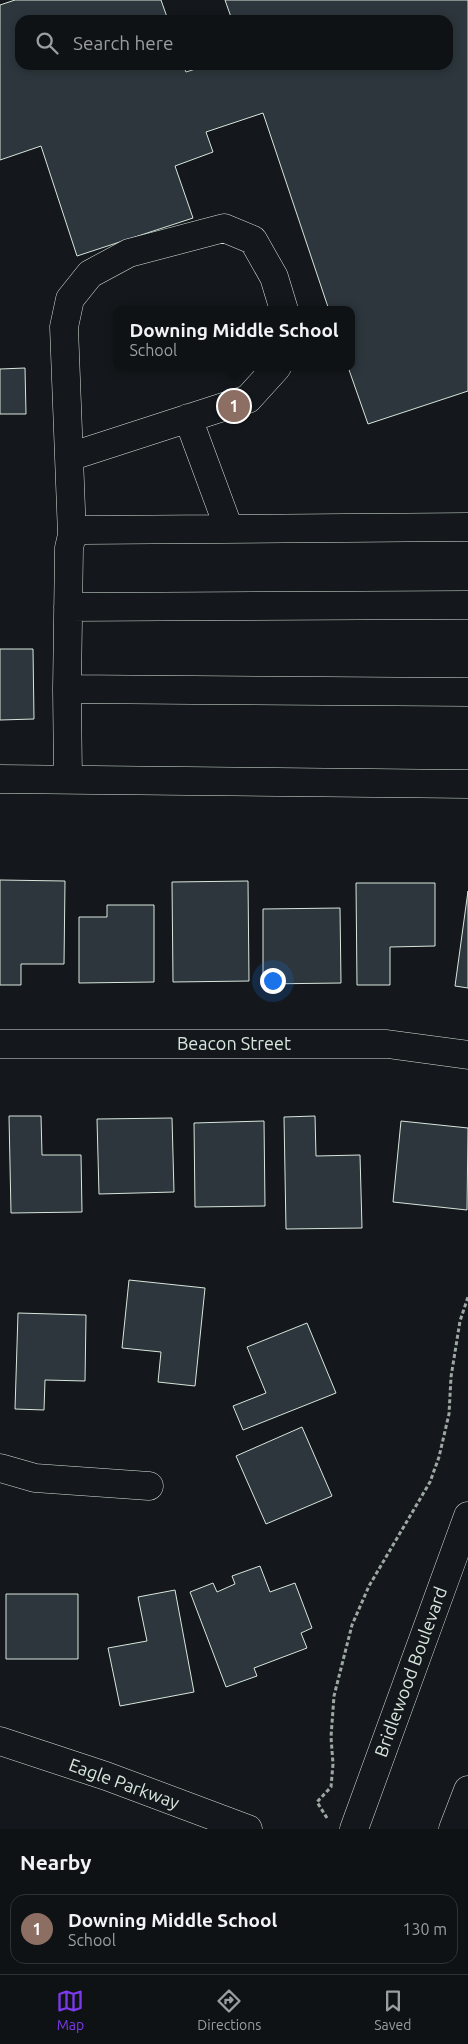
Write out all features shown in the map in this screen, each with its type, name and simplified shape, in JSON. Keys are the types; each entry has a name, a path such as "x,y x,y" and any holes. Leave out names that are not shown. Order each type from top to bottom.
{"street":[{"path":"68,779 68,607 69,548 72,535 64,327 70,299 90,274 129,253 224,228 253,240 274,277 283,306"},
{"path":"69,457 248,399 273,371"},
{"path":"188,418 229,529"},
{"path":"72,535 83,530 468,527"},
{"path":"68,607 468,605"},
{"path":"67,689 468,692"},
{"path":"0,778 468,784"},
{"name":"Beacon Street","path":"0,1044 387,1044 468,1055"},
{"path":"0,1468 35,1478 149,1486"},
{"name":"Bridlewood Boulevard","path":"343,1827 468,1516"},
{"name":"Eagle Parkway","path":"0,1741 106,1776 248,1829"},
{"path":"453,1829 468,1790"}],"path":[{"path":"343,1827 317,1802 331,1787 333,1764 331,1737 334,1696 352,1625 369,1586 430,1482 439,1457 450,1414 451,1377 460,1321 468,1297"}],"building":[{"path":"15,0 161,0 166,15 15,15 15,70 185,70 186,72 192,70 453,70 453,15 230,15 225,0 468,0 468,391 368,424 349,371 355,371 355,306 328,306 263,113 206,132 213,152 175,166 193,218 77,256 41,146 0,160 0,5"},
{"path":"25,368 26,414 0,414 0,369"},
{"path":"0,649 33,649 34,719 0,720"},
{"path":"0,880 65,881 64,964 21,964 21,985 0,985"},
{"path":"248,881 249,981 173,982 172,882"},
{"path":"356,883 435,883 435,946 390,947 390,985 357,985"},
{"path":"468,891 468,988 455,986"},
{"path":"107,905 154,905 154,982 79,983 79,917 107,917"},
{"path":"340,908 341,983 263,984 263,909"},
{"path":"9,1116 41,1116 42,1155 81,1155 82,1212 11,1213"},
{"path":"315,1116 316,1156 360,1155 362,1228 286,1229 284,1117"},
{"path":"172,1118 174,1192 99,1194 97,1119"},
{"path":"264,1121 265,1206 195,1207 194,1123"},
{"path":"401,1121 468,1128 467,1210 393,1202"},
{"path":"129,1280 205,1288 195,1386 158,1382 161,1352 122,1348"},
{"path":"18,1313 86,1315 85,1381 45,1380 44,1410 15,1409"},
{"path":"307,1323 336,1393 243,1430 233,1406 266,1393 247,1347"},
{"path":"302,1427 332,1496 266,1524 236,1456"},
{"path":"260,1566 270,1592 295,1583 312,1628 301,1633 307,1648 254,1668 257,1676 226,1687 190,1592 213,1583 217,1592 235,1584 232,1576"},
{"path":"175,1590 194,1692 120,1706 108,1648 147,1641 138,1597"},
{"path":"6,1594 78,1594 78,1659 6,1659"}],"place":[{"name":"Downing Middle School","path":"234,406"}]}
